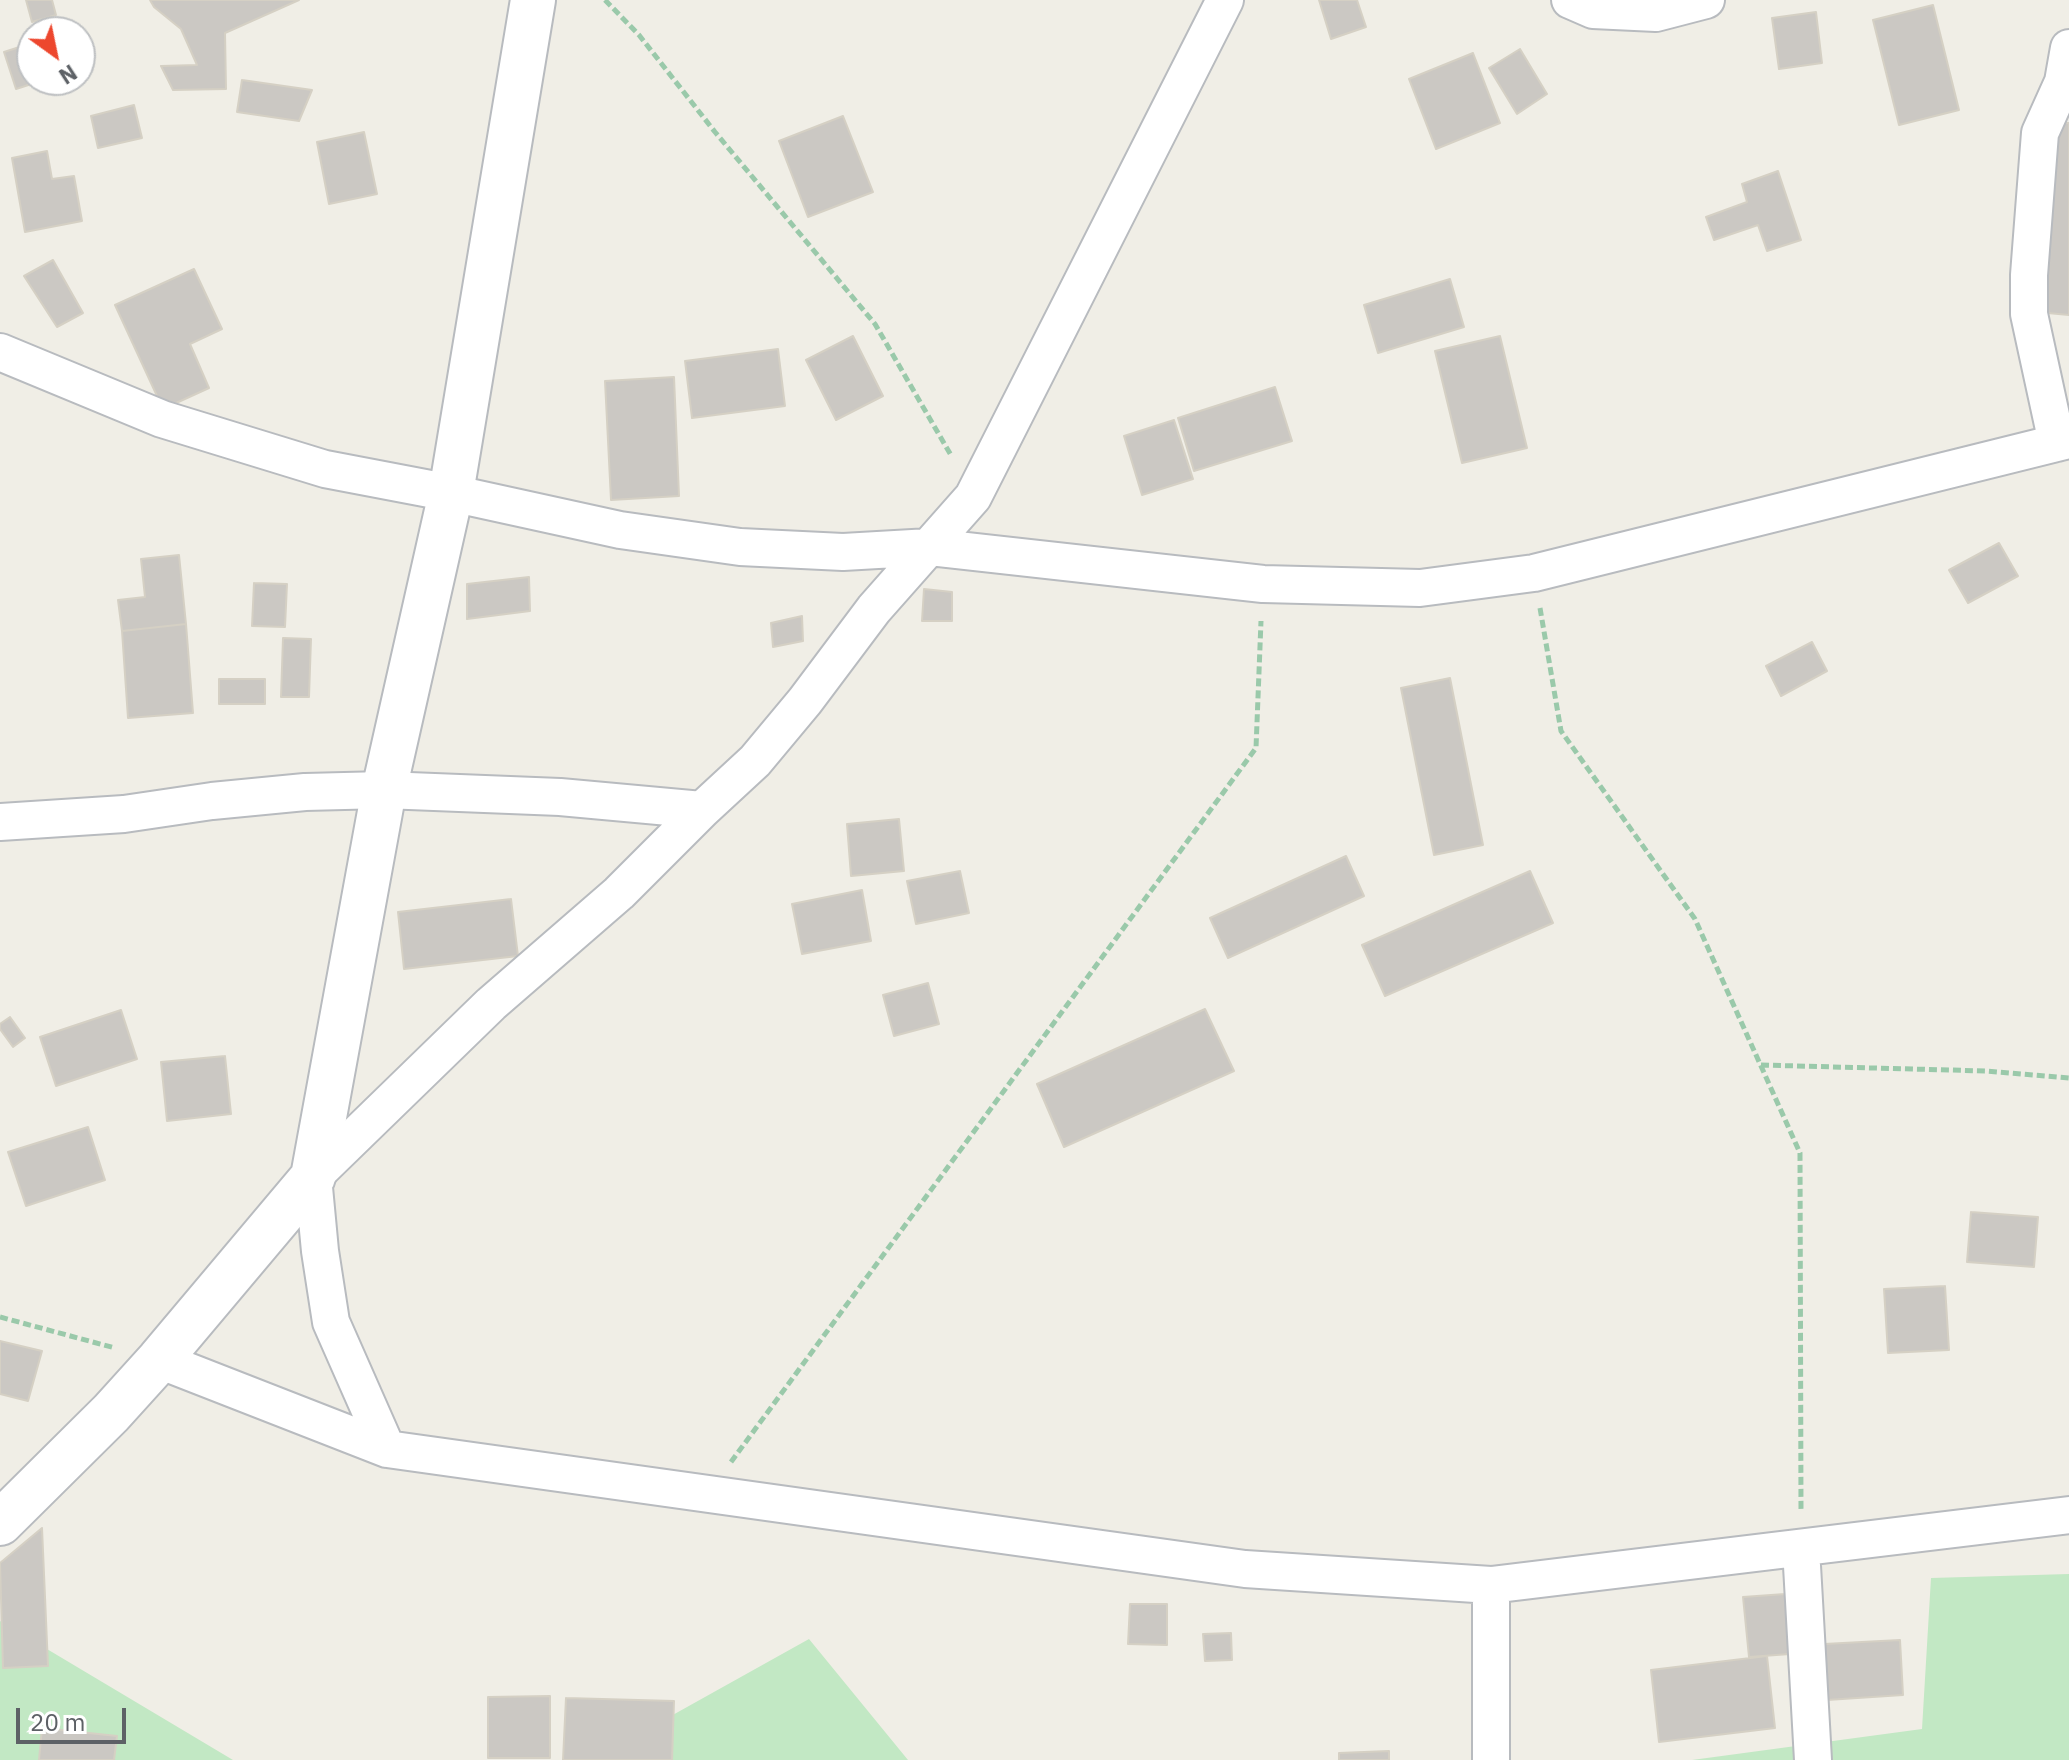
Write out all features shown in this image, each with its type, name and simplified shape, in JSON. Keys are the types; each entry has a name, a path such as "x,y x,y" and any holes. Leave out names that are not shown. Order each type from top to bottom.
{"street":[{"path":"387,1449 331,1322 313,1177 384,790 451,493 533,0"},
{"path":"0,1523 111,1413 159,1360 313,1177 491,1004 619,893 755,761 874,609 973,497 1225,0"},
{"path":"1570,0 1593,10 1656,13 1706,0"},
{"path":"0,352 162,419 325,469 620,530 740,547 843,552 930,547 1263,584 1420,588 1534,573 2063,442 2029,314 2029,275 2040,133 2063,82 2069,48"},
{"path":"0,822 124,814 305,792 384,790 560,797 702,810"},
{"path":"159,1360 387,1449 1245,1569 1491,1585 2069,1515"},
{"path":"1801,1548 1813,1760"},
{"path":"1491,1585 1491,1760"}],"path":[{"path":"605,0 639,35 715,132 875,324 924,404 973,497"},
{"path":"1534,573 1561,731 1695,919 1800,1153 1801,1548"},
{"path":"706,1495 1256,748 1263,584"},
{"path":"1761,1065 1986,1071 2069,1078"},
{"path":"0,1317 159,1360"}],"green space":[{"path":"2069,1574 2069,1760 1692,1760 1922,1729 1931,1578"},
{"path":"0,1621 233,1760 0,1760"},
{"path":"809,1639 908,1760 592,1760"}],"building":[{"path":"26,0 52,0 56,15 30,16"},
{"path":"150,0 299,0 225,33 226,89 173,90 161,66 197,65 181,29"},
{"path":"1319,0 1357,0 1366,27 1331,39"},
{"path":"1933,5 1959,110 1899,125 1873,20"},
{"path":"1816,12 1822,63 1779,69 1772,18"},
{"path":"16,48 16,89 4,52"},
{"path":"1520,49 1547,94 1517,114 1489,68"},
{"path":"1473,53 1500,123 1436,149 1409,79"},
{"path":"242,80 312,90 299,121 237,112"},
{"path":"134,105 142,138 98,148 91,116"},
{"path":"843,116 873,192 808,217 779,141"},
{"path":"2050,122 2069,123 2069,315 2037,312"},
{"path":"364,132 377,194 329,204 317,142"},
{"path":"47,151 52,179 74,176 82,221 25,232 12,158"},
{"path":"1778,171 1801,240 1767,251 1758,225 1714,240 1706,217 1747,202 1742,184"},
{"path":"53,260 83,313 57,327 24,276"},
{"path":"194,269 222,329 190,344 209,388 163,409 115,305"},
{"path":"1450,279 1464,327 1378,353 1364,305"},
{"path":"853,336 883,396 836,420 806,360"},
{"path":"1500,336 1527,448 1462,463 1435,351"},
{"path":"778,349 785,406 692,418 685,361"},
{"path":"674,377 679,496 611,500 605,381"},
{"path":"1275,387 1292,441 1194,471 1178,418"},
{"path":"1174,420 1193,479 1142,495 1124,436"},
{"path":"1999,543 2018,576 1968,603 1949,570"},
{"path":"179,555 186,624 122,631 118,600 145,597 141,559"},
{"path":"529,577 530,611 467,619 467,584"},
{"path":"254,583 287,584 285,627 252,626"},
{"path":"924,589 952,592 952,621 922,621"},
{"path":"802,616 803,641 773,647 771,623"},
{"path":"186,624 193,713 128,718 122,631"},
{"path":"283,638 311,639 309,697 281,697"},
{"path":"1812,642 1827,671 1781,696 1766,666"},
{"path":"1450,678 1483,845 1434,855 1401,688"},
{"path":"219,679 265,679 265,704 219,704"},
{"path":"899,819 904,871 851,876 847,824"},
{"path":"1346,856 1364,896 1228,958 1210,918"},
{"path":"960,871 969,913 916,924 907,881"},
{"path":"1530,871 1553,923 1385,996 1362,945"},
{"path":"862,890 871,941 802,954 792,904"},
{"path":"511,899 518,956 404,969 398,912"},
{"path":"928,983 939,1024 894,1036 883,995"},
{"path":"1205,1009 1234,1071 1064,1147 1037,1084"},
{"path":"121,1010 137,1059 56,1086 40,1037"},
{"path":"10,1017 25,1038 13,1047 0,1029 0,1024"},
{"path":"225,1056 231,1114 167,1121 161,1062"},
{"path":"88,1127 105,1180 26,1206 8,1152"},
{"path":"1971,1212 2038,1217 2034,1267 1967,1262"},
{"path":"1945,1286 1949,1350 1888,1353 1884,1289"},
{"path":"0,1341 42,1351 28,1401 0,1394"},
{"path":"42,1528 48,1666 3,1668 0,1563"},
{"path":"1785,1594 1790,1654 1749,1657 1743,1597"},
{"path":"1130,1604 1167,1604 1167,1645 1128,1644"},
{"path":"1231,1633 1232,1660 1205,1661 1203,1634"},
{"path":"1900,1640 1903,1695 1827,1700 1824,1644"},
{"path":"1767,1656 1775,1728 1659,1742 1651,1670"},
{"path":"550,1696 550,1758 488,1758 488,1697"},
{"path":"566,1698 674,1701 672,1760 563,1760"},
{"path":"42,1728 117,1736 114,1760 39,1760"},
{"path":"1389,1751 1389,1760 1339,1760 1339,1753"}]}
